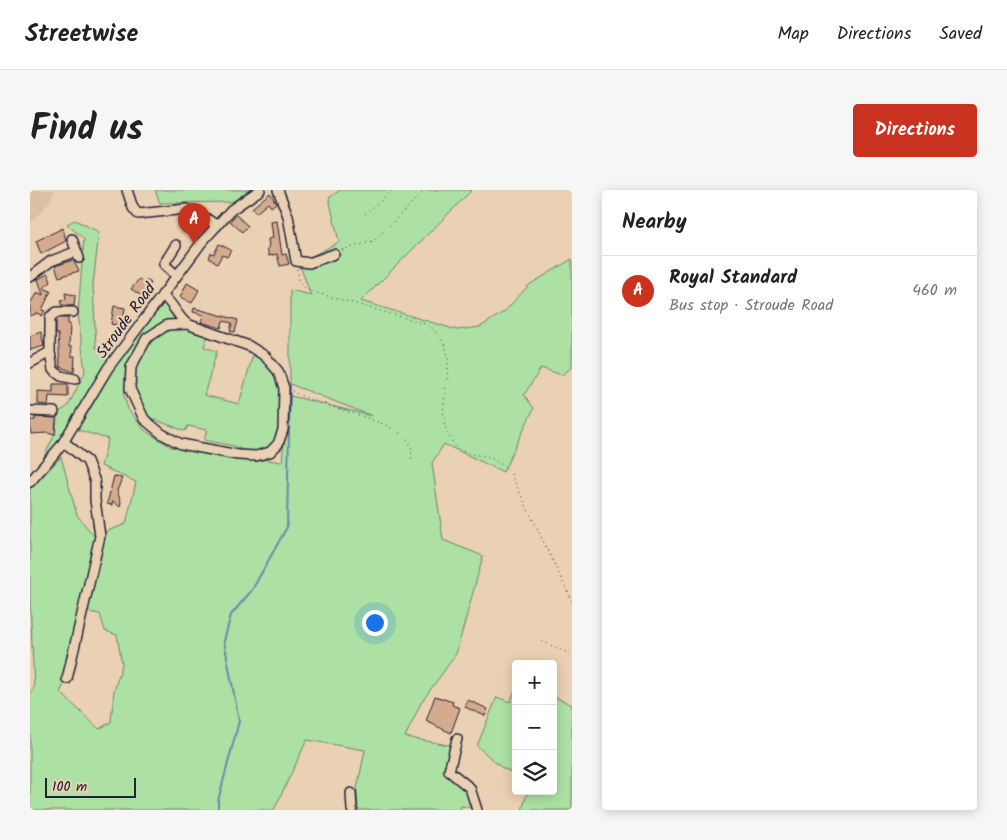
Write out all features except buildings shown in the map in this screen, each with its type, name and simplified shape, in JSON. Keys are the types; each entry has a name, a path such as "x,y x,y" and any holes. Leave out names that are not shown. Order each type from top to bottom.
{"street":[{"path":"127,190 133,208 138,214 191,209 217,226"},
{"name":"Stroude Road","path":"30,482 64,442 108,368 176,275 236,205 260,190"},
{"path":"278,190 288,216 296,261 309,263 334,254"},
{"path":"30,277 51,261 77,255 72,238"},
{"path":"176,245 164,264 176,275"},
{"path":"162,295 169,300 181,319 187,324 249,346 265,356 278,371 284,388 283,430 278,444 270,452 256,456 238,455 182,444 162,434 144,420 130,389 132,366 148,338 167,325 187,324"},
{"path":"73,312 57,312 50,317 50,352 53,370 61,376 75,379"},
{"path":"30,363 50,352"},
{"path":"30,411 54,412"},
{"path":"64,442 87,461 91,471 95,482 94,500 100,536 67,679"},
{"path":"458,739 450,771 470,788 477,810"},
{"path":"351,793 352,810"}],"path":[{"path":"365,214 393,190"},
{"path":"334,254 374,241 426,190"},
{"path":"296,261 300,283 307,290 426,324 440,334 447,352 449,372 442,415 454,445 464,452 491,458 509,470 572,601"},
{"path":"292,391 307,399 368,418 394,430 408,440 413,450 411,461"},
{"path":"542,641 572,655"}],"shaded area":[{"path":"30,190 55,190 49,203 30,224"}],"green space":[{"path":"155,190 249,190 232,202 160,203"},
{"path":"340,190 472,190 361,301 457,330 480,327 504,312 529,285 572,259 572,367 562,375 541,368 524,395 534,408 503,472 444,444 432,463 443,540 483,556 456,654 421,703 405,737 453,746 449,771 470,788 473,808 461,806 460,810 358,810 357,789 365,750 307,740 274,810 30,810 30,694 34,687 30,601 30,489 61,457 77,515 94,536 126,524 136,482 101,466 108,439 78,430 118,360 165,302 171,308 175,318 146,338 129,361 124,395 128,409 144,430 171,447 282,462 287,410 291,396 372,416 290,384 290,290 311,295 299,263 339,242 329,198","holes":["83,611 100,614 105,631 117,635 122,664 114,691 111,722 99,729 60,692 67,679"]},
{"path":"75,220 99,232 93,285 96,348 114,353 86,396 61,441 38,469 55,434 58,413 68,406 85,372 78,313 84,239 67,224"},
{"path":"183,327 208,334 204,347 217,351 204,395 239,404 254,351 273,368 280,385 280,439 264,455 256,456 234,446 204,440 207,430 188,426 185,431 156,420 144,419 133,394 133,367 142,347 168,328"},
{"path":"497,697 510,702 512,698 512,772 502,768 477,746"},
{"path":"557,698 572,705 572,810 522,810 527,795 557,795"}],"waterway":[{"path":"218,810 218,801 239,721 224,641 231,615 252,590 287,527 290,384"}],"place":[{"name":"Royal Standard","path":"194,244"}]}
